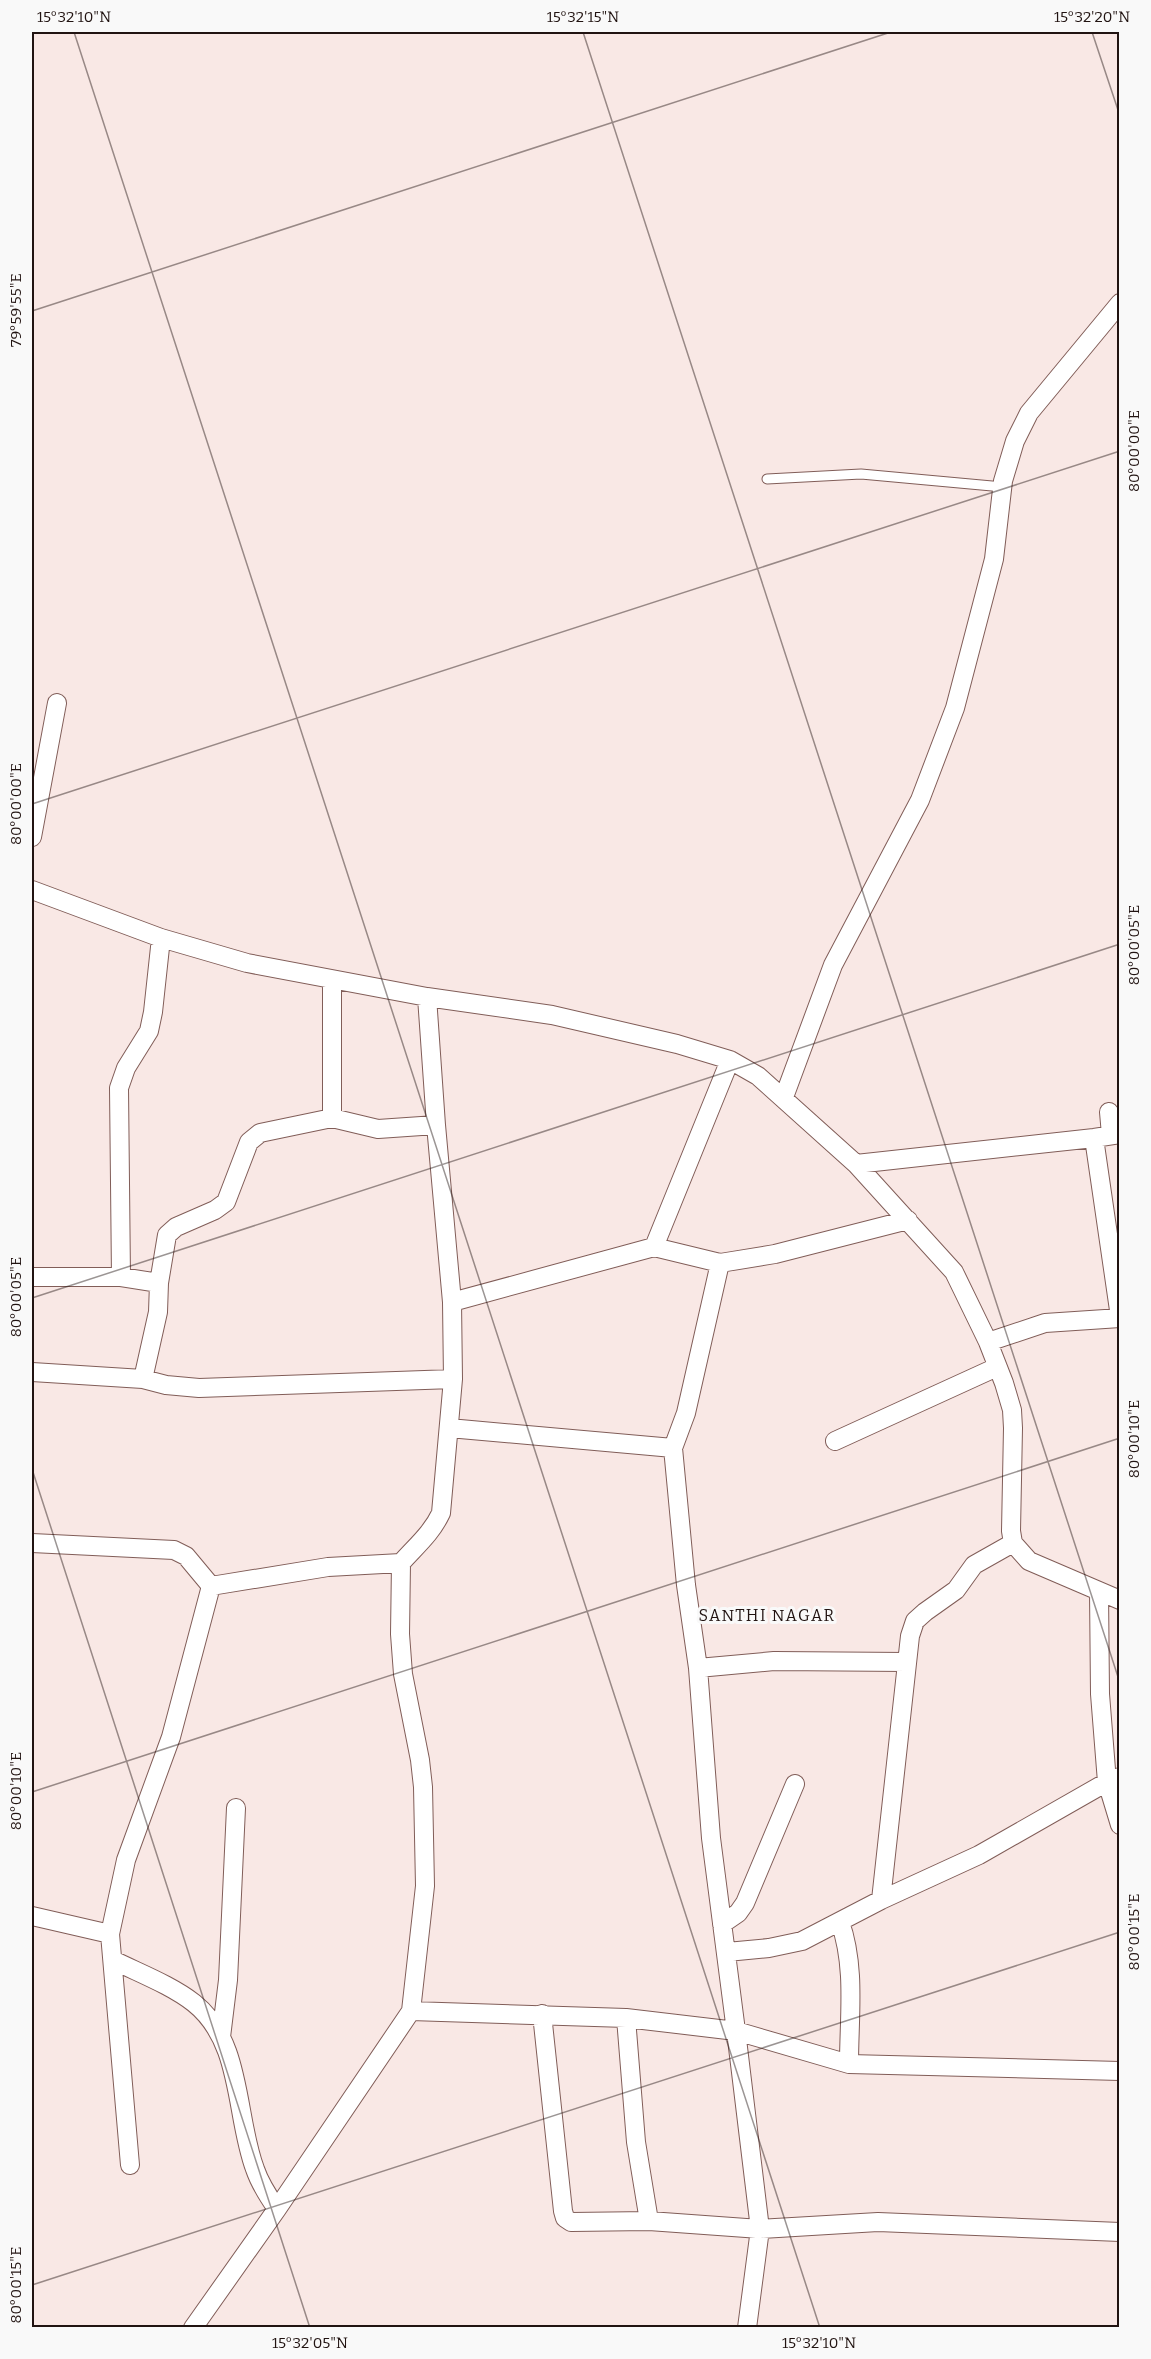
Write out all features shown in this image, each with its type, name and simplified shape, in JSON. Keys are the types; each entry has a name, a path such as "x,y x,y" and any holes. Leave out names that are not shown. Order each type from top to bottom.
{"street":[{"path":"784,1097 808,1027 833,965 920,800 955,708 994,559 1003,487 1015,441 1029,413 1119,303"},
{"path":"32,837 57,703"},
{"path":"32,890 161,938 247,963 427,997 552,1015 677,1044 730,1060 758,1076 784,1097 855,1164 954,1272 988,1342 1012,1410 1011,1531 1013,1543 1029,1561 1119,1600"},
{"path":"121,1277 119,1088 126,1068 149,1031 161,938"},
{"path":"332,979 332,1118"},
{"path":"211,1586 328,1567 401,1563 434,1528 441,1513 453,1379 452,1302 427,997"},
{"path":"654,1247 730,1060"},
{"path":"988,1342 1045,1323 1119,1318 1108,1136 1109,1112"},
{"path":"143,1379 158,1312 159,1283 167,1235 176,1227 215,1210 226,1202 249,1142 260,1133 332,1118 378,1129 436,1125"},
{"path":"855,1164 1108,1136"},
{"path":"452,1302 654,1247 720,1263 776,1254 908,1220"},
{"path":"720,1263 686,1413 673,1448 686,1585 698,1668 711,1838 760,2229 747,2328"},
{"path":"32,1277 121,1277 159,1283"},
{"path":"835,1441 998,1366"},
{"path":"32,1372 143,1379 166,1385 199,1388 453,1379"},
{"path":"449,1428 673,1448"},
{"path":"32,1543 174,1550 186,1556 211,1586"},
{"path":"881,1900 910,1636 915,1621 956,1590 974,1565 1013,1543"},
{"path":"193,2328 411,2011 424,1886 423,1787 403,1674 400,1634 401,1563"},
{"path":"130,2165 110,1934 126,1860 171,1737 211,1586"},
{"path":"1099,1591 1100,1694 1119,1825"},
{"path":"698,1668 774,1661 908,1662"},
{"path":"727,1952 787,1945 840,1922 881,1900 979,1855 1113,1780"},
{"path":"722,1924 738,1913 746,1903 795,1784"},
{"path":"220,2037 228,1980 236,1808"},
{"path":"32,1916 110,1934"},
{"path":"840,1922 846,1939 850,1984 849,2064"},
{"path":"113,1960 194,2003 208,2018 220,2037 232,2067 254,2168 277,2209"},
{"path":"411,2011 626,2018 736,2031 849,2064 1119,2071"},
{"path":"542,2014 563,2211 565,2218 571,2222 649,2221 760,2229 878,2222 1119,2232"},
{"path":"626,2018 636,2142 649,2221"}],"lane":[{"path":"767,479 861,474 1003,487"}],"district":[{"name":"SANTHI NAGAR","path":"767,1615"}]}
